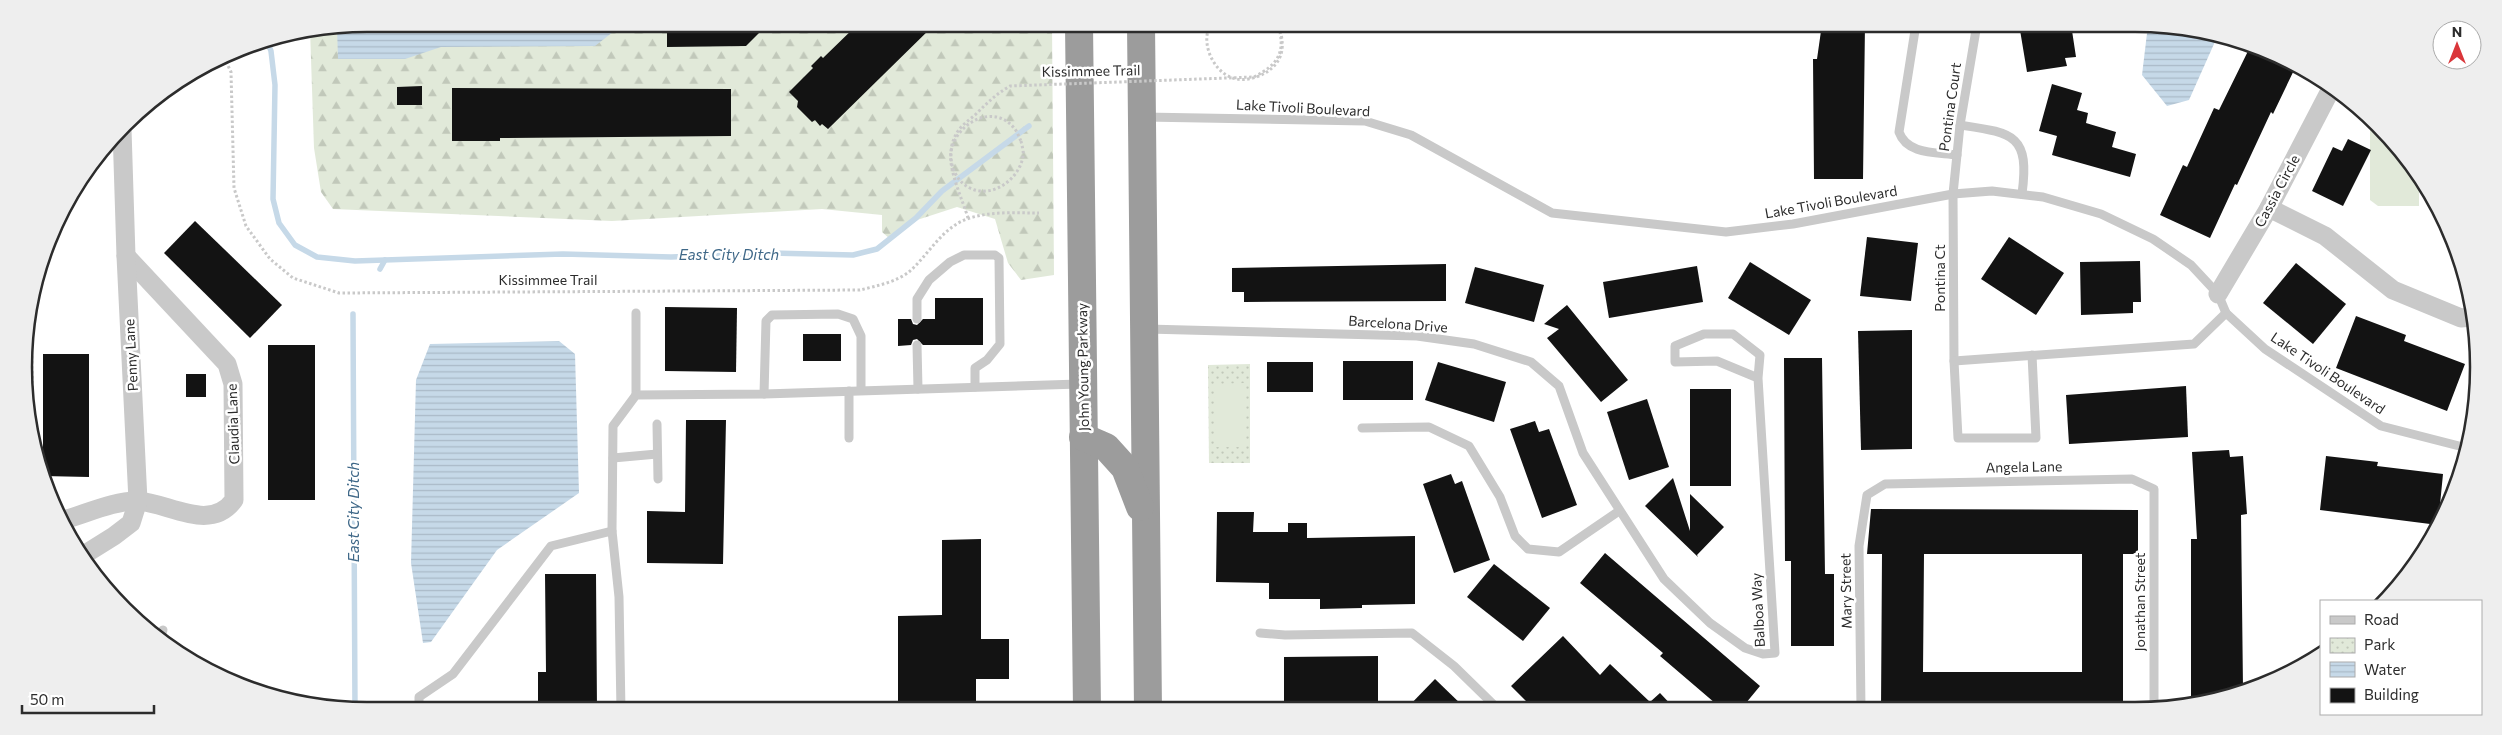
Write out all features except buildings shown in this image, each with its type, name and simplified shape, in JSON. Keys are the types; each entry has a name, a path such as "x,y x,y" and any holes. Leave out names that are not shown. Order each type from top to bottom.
{"highway":[{"name":"John Young Parkway","path":"1079,32 1087,702"},
{"path":"1140,32 1148,702"},
{"path":"1084,437 1106,447 1125,468 1147,522"}],"street":[{"name":"Cassia Circle","path":"2218,294 2269,208 2328,94"},
{"name":"Penny Lane","path":"122,140 138,501"},
{"path":"2269,208 2325,236 2393,290 2461,318 2466,318"},
{"name":"Claudia Lane","path":"126,256 227,364 233,384 234,500 227,509 215,513 185,514 138,501"},
{"path":"68,519 114,505 138,501 131,523 88,552"},
{"path":"91,513 105,542"}],"lane":[{"path":"1915,32 1899,132 1902,140 1909,146 1919,150 1957,155"},
{"name":"Pontina Court","path":"1953,194 1960,125 1976,32"},
{"name":"Lake Tivoli Boulevard","path":"1141,117 1364,121 1411,135 1552,213 1726,232 1793,224 1953,194 1992,191 2043,197 2101,214 2154,239 2190,265 2218,294 2226,314 2265,349 2381,426 2460,446"},
{"path":"1960,125 2000,132 2018,143 2024,159 2022,194"},
{"name":"Pontina Ct","path":"1953,194 1954,361 1958,438 2036,438 2032,355"},
{"path":"917,319 917,299 929,280 950,262 964,255 996,255 999,258 1000,344 987,360 975,368 975,387"},
{"path":"621,702 619,597 612,531 613,426 636,395 636,312"},
{"path":"764,394 766,321 772,315 838,314 853,319 861,336 861,390"},
{"path":"1954,361 2194,344 2226,314"},
{"name":"Barcelona Drive","path":"1144,328 1418,336 1474,344 1531,362 1559,386 1583,453 1619,511"},
{"path":"1704,334 1733,334 1760,355 1758,378 1717,361 1675,362 1675,346 1704,334"},
{"path":"918,345 918,389"},
{"name":"Balboa Way","path":"1619,511 1664,579 1710,623 1745,648 1763,654 1774,653 1758,378"},
{"path":"636,395 764,394 1083,384"},
{"path":"848,391 849,438"},
{"path":"657,424 658,480"},
{"path":"1362,428 1429,427 1469,446 1500,497 1515,536 1528,549 1559,552 1619,511"},
{"path":"613,458 657,454"},
{"name":"Angela Lane","path":"1885,484 2132,479 2154,489 2154,495"},
{"name":"Mary Street","path":"1862,702 1859,546 1867,495 1885,484"},
{"name":"Jonathan Street","path":"2154,495 2154,702"},
{"path":"419,702 419,696 453,674 551,546 612,531"},
{"path":"1260,633 1412,633 1454,666 1491,702"}],"path":[{"name":"Kissimmee Trail","path":"1210,32 1208,48 1216,64 1229,77 1242,80 1260,76 1274,67 1282,54 1280,32"},
{"name":"Kissimmee Trail","path":"963,127 997,94 1010,86 1254,77 1270,69 1279,58 1282,45 1280,32"},
{"name":"Kissimmee Trail","path":"227,63 231,72 234,188 246,226 270,259 293,278 339,292 860,290 882,284 909,272 942,235 968,218 953,168"},
{"name":"Kissimmee Trail","path":"953,168 957,178 972,190 992,191 1006,184 1018,171 1023,155 1021,141 1014,127 1002,119 989,116 977,118 963,127"},
{"name":"Kissimmee Trail","path":"954,139 962,128"},
{"name":"Kissimmee Trail","path":"954,139 962,128"},
{"path":"968,218 1008,213 1039,214"}],"green space":[{"path":"368,32 1052,32 1054,275 1021,280 1008,263 995,219 957,207 914,221 890,239 882,232 882,215 822,209 612,221 333,209 321,192 314,148 310,37 324,35"},
{"path":"2370,130 2413,181 2419,190 2419,206 2378,206 2370,200"},
{"path":"1250,364 1250,463 1209,463 1208,365"},
{"path":"1244,383 1246,447 1216,447 1214,384"}],"water":[{"path":"368,32 613,32 595,46 441,47 405,59 338,59 337,34"},
{"path":"2147,33 2178,35 2215,42 2189,100 2167,106 2142,75"},
{"path":"559,341 575,354 579,493 497,550 431,642 423,643 411,563 416,380 430,344"}],"waterway":[{"name":"East City Ditch","path":"270,47 275,85 273,199 279,223 295,245 317,257 355,261 563,254 671,257 771,253 853,255 877,249 916,218 942,191 1029,126"},
{"name":"East City Ditch","path":"380,269 385,260"},
{"name":"East City Ditch","path":"353,314 355,702"}]}
